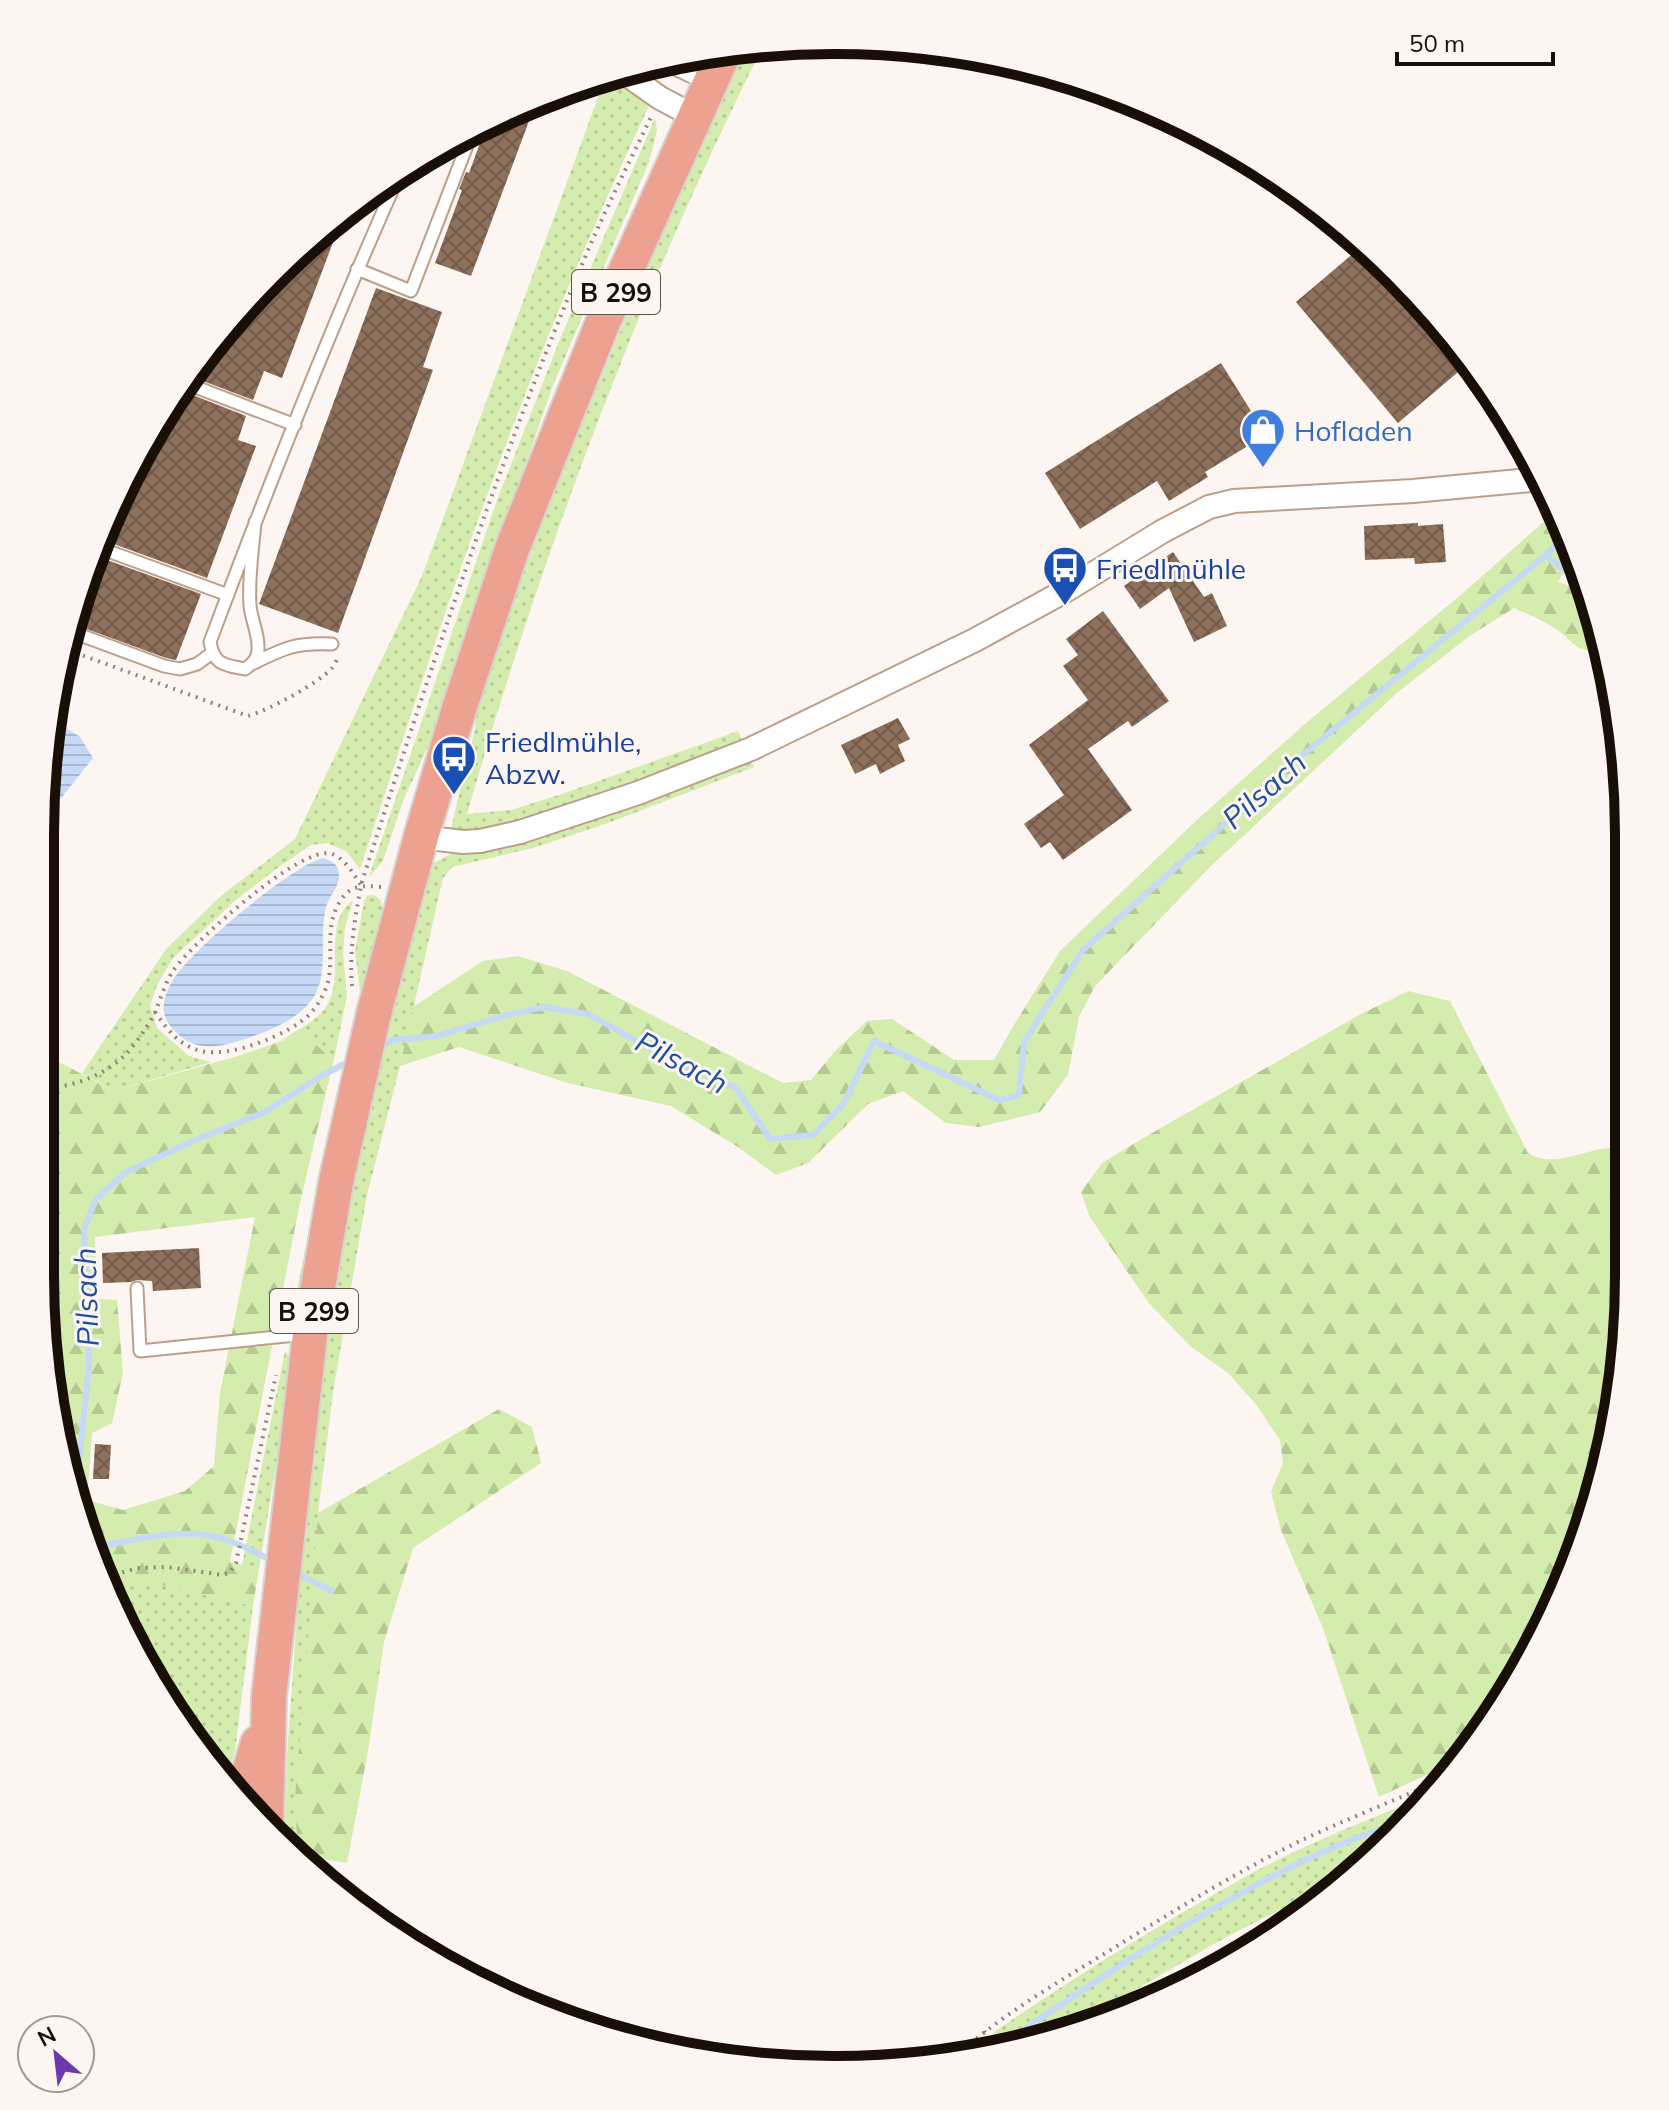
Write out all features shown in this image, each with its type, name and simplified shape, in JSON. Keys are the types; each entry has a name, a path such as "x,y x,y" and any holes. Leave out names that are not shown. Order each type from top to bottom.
{"main road":[{"name":"B 299","path":"266,1809 269,1696 310,1334 336,1182 359,1074 364,1004 421,837 512,549 603,322 719,63"},
{"path":"243,1785 269,1696"}],"street":[{"path":"686,68 711,80"},
{"path":"635,80 694,116"},
{"path":"421,837 463,842 520,832 638,793 751,749 975,640 1209,507 1234,501 1413,491 1530,480"}],"lane":[{"path":"357,269 411,291 467,146"},
{"path":"332,644 293,645 245,669 218,661 212,653 210,642 383,198"},
{"path":"196,387 295,425"},
{"path":"254,663 259,651 250,611 249,588 255,522"},
{"path":"107,551 228,595"},
{"path":"80,635 180,669 197,664 212,653"},
{"path":"137,1288 140,1351 310,1334"}],"path":[{"path":"364,1004 350,963 351,938 361,885 468,563 521,419 587,253 651,117"},
{"path":"76,653 248,716 309,685 333,667 341,647 332,644"},
{"path":"54,1088 87,1079 112,1066 126,1054 155,1012 172,971 258,891 305,858 318,853 332,853 345,863 361,885"},
{"path":"155,1012 171,1036 201,1051 219,1053 265,1039 298,1023 319,1003 328,984 330,931 337,905 347,892 361,885"},
{"path":"113,1575 137,1568 167,1567 223,1575 229,1573 236,1563 243,1535"},
{"path":"970,2044 1031,1999 1250,1867 1296,1843 1423,1787"},
{"path":"984,2031 990,2040"}],"green space":[{"path":"757,59 676,232 597,423 528,617 467,814 511,810 738,731 743,742 594,799 488,831 458,832 451,828 475,729 477,697 501,629 633,300 715,111 741,60"},
{"path":"619,85 649,106 587,242 512,427 442,621 360,869 346,851 327,843 311,845 236,900 174,957 157,985 150,1006 157,1028 189,1056 211,1062 113,1091 82,1073 167,948 221,896 295,839 422,576 601,90"},
{"path":"655,118 657,130 649,162 553,385 433,735 403,801 383,861 369,877 496,503 560,339"},
{"path":"1548,518 1567,566 1558,582 1575,587 1593,651 1579,648 1551,626 1514,608 1468,637 1397,693 1211,866 1095,986 1079,1017 1068,1075 1040,1112 979,1127 946,1123 903,1091 868,1104 808,1163 776,1175 738,1147 671,1106 568,1083 459,1047 400,1066 413,1007 483,961 518,956 567,971 783,1083 811,1080 834,1052 867,1021 892,1019 954,1060 994,1060 1060,951 1198,819 1305,724"},
{"path":"750,758 754,767 533,848 452,867 443,878 367,1195 333,1392 318,1513 299,1842 285,1829 287,1756 304,1516 326,1335 362,1129 396,987 430,865 451,854"},
{"path":"370,895 380,900 382,920 298,1318 289,1327 360,992 355,951 364,902"},
{"path":"353,900 345,928 343,953 347,996 334,1059 302,1034 280,1041 311,1022 326,1007 334,980 338,923 343,910"},
{"path":"1408,991 1450,1001 1528,1153 1557,1159 1615,1148 1615,1276 1608,1377 1600,1428 1574,1526 1535,1621 1510,1666 1454,1751 1439,1769 1379,1797 1323,1628 1281,1530 1271,1492 1283,1463 1280,1440 1255,1403 1228,1373 1190,1346 1148,1302 1090,1217 1081,1192 1102,1163 1359,1015"},
{"path":"302,1034 334,1059 299,1207 230,1562 259,1569 253,1606 162,1585 132,1585 122,1593 87,1500 123,1510 185,1491 214,1466 220,1393 255,1217 95,1237 96,1299 117,1300 123,1373 112,1423 92,1433 87,1499 81,1478 69,1428 56,1327 54,1059 113,1091 238,1056"},
{"path":"285,1351 291,1359 291,1372 259,1569 242,1565"},
{"path":"499,1409 532,1427 541,1463 413,1548 384,1642 347,1863 316,1858 299,1842 294,1810 318,1513"},
{"path":"132,1585 162,1585 253,1606 235,1751 230,1769 159,1666 122,1593"},
{"path":"1409,1803 1349,1862 1309,1896 1219,1941 1106,2007 998,2038 994,2032 1188,1910 1254,1872"}],"water":[{"path":"62,725 80,737 93,758 55,806"},
{"path":"323,858 336,865 339,878 326,907 320,981 310,1002 285,1022 265,1032 220,1046 191,1043 175,1031 165,1016 165,1000 173,980 183,967 219,931 266,892 308,864"}],"building":[{"path":"531,115 471,276 435,263 462,190 459,189 466,172 469,173 482,138"},
{"path":"336,235 282,378 264,371 253,400 200,380 248,320"},
{"path":"1354,253 1421,320 1461,369 1398,423 1296,302"},
{"path":"376,288 442,312 423,367 433,370 338,633 259,604"},
{"path":"1221,363 1266,435 1205,472 1208,477 1169,501 1157,481 1080,529 1045,473"},
{"path":"191,394 246,416 238,440 256,446 207,578 110,543 134,489"},
{"path":"1418,523 1418,526 1443,524 1446,562 1415,564 1414,558 1365,560 1364,526"},
{"path":"1173,552 1204,597 1212,593 1227,626 1194,642 1169,588 1140,609 1124,586"},
{"path":"104,559 201,594 176,660 82,627"},
{"path":"1103,611 1169,701 1132,727 1128,721 1088,749 1132,810 1063,860 1050,842 1041,848 1024,824 1064,795 1029,745 1088,700 1063,666 1078,655 1066,639"},
{"path":"898,718 910,739 898,745 905,761 880,774 876,764 855,774 841,745"},
{"path":"199,1248 201,1288 153,1291 152,1281 103,1283 102,1253"},
{"path":"95,1444 111,1445 109,1479 93,1479"}],"waterway":[{"name":"Pilsach","path":"380,1046 393,1040 437,1036 544,1007 588,1014 667,1058 736,1088 770,1139 813,1135 844,1103 874,1041 999,1100 1019,1095 1024,1042 1083,950 1299,758 1559,543"},
{"path":"1546,555 1571,576"},
{"name":"Pilsach","path":"78,1467 89,1365 84,1230 96,1199 126,1172 265,1112 352,1060"},
{"path":"102,1546 179,1534 207,1535 249,1549 272,1561"},
{"path":"292,1571 332,1591"},
{"path":"1019,2033 1107,1974 1259,1883 1386,1827"}],"place":[{"name":"Hofladen","path":"1263,469"},
{"name":"Friedlmühle","path":"1065,607"},
{"name":"Friedlmühle, Abzw.","path":"454,796"}]}
